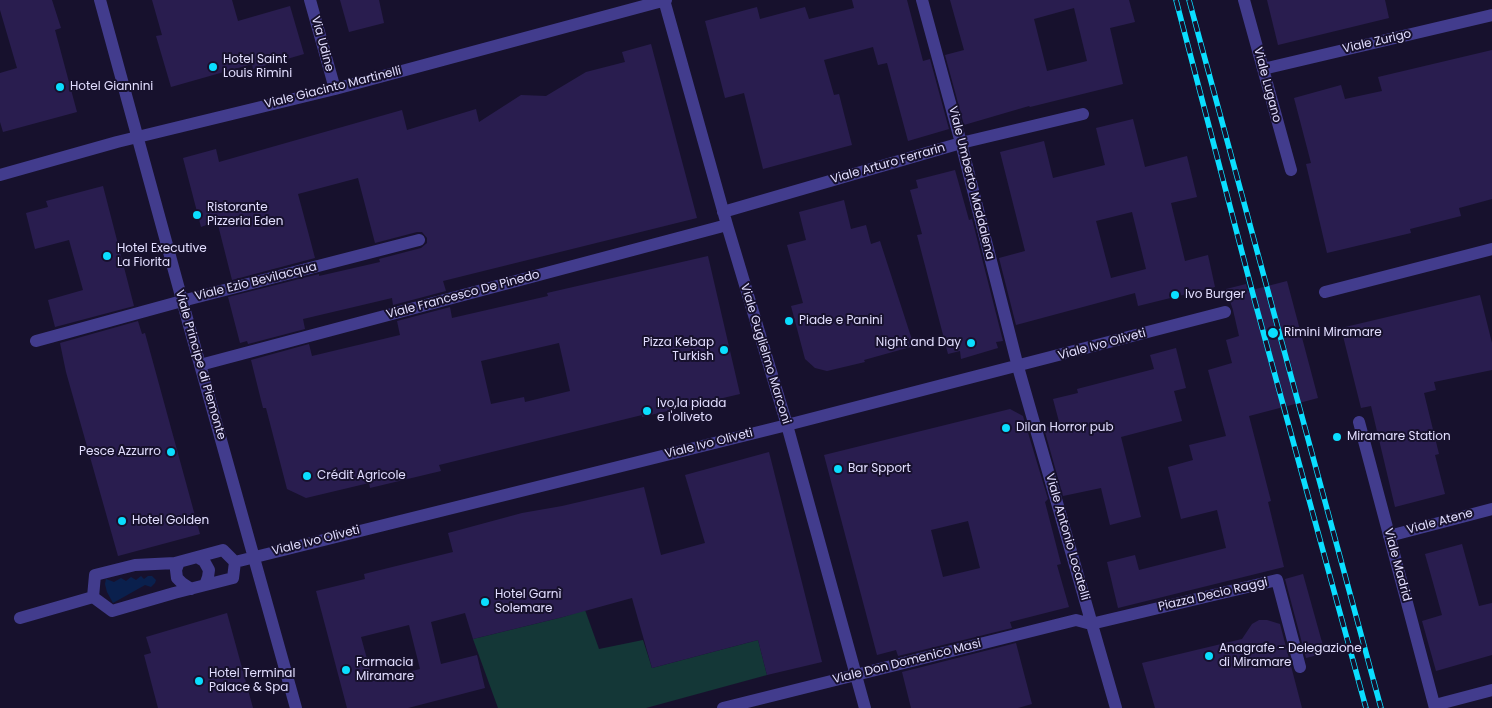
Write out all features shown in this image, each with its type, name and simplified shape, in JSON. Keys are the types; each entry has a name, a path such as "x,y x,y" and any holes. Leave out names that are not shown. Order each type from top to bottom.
{"street":[{"name":"Viale Principe di Piemonte","path":"100,0 296,708"},
{"name":"Via Udine","path":"310,0 335,89"},
{"name":"Viale Giacinto Martinelli","path":"0,176 137,138 335,89 665,0"},
{"name":"Viale Guglielmo Marconi","path":"665,0 723,212 786,425 865,708"},
{"name":"Viale Umberto Maddalena","path":"922,0 1018,367"},
{"name":"Viale Lugano","path":"1244,0 1291,170"},
{"name":"Viale Zurigo","path":"1263,69 1492,15"},
{"name":"Viale Arturo Ferrarin","path":"723,212 960,143 1082,114"},
{"name":"Viale Francesco De Pinedo","path":"200,365 727,225"},
{"name":"Viale Ezio Bevilacqua","path":"36,341 419,240"},
{"path":"1325,292 1492,249"},
{"name":"Viale Ivo Oliveti","path":"235,562 1018,367 1225,312"},
{"name":"Viale Antonio Locatelli","path":"1018,367 1116,708"},
{"name":"Viale Madrid","path":"1359,422 1435,707"},
{"name":"Viale Atene","path":"1389,536 1492,509"},
{"path":"223,550 235,562 233,578 112,611 93,597 95,576 135,565 179,562 223,550"},
{"path":"197,556 204,561 209,570 205,585"},
{"path":"179,562 176,570 177,578 191,589"},
{"name":"Piazza Decio Raggi","path":"1092,624 1277,580 1300,667"},
{"path":"20,618 93,597"},
{"name":"Viale Don Domenico Masi","path":"723,708 1076,620 1092,624"},
{"path":"1435,707 1492,690"}],"green space":[{"path":"585,610 599,649 643,640 652,668 758,640 767,675 646,708 498,708 473,639"}],"water":[{"path":"141,576 144,579 152,576 156,580 155,583 151,587 145,585 113,603 107,592 106,579 114,582 121,578 126,581 131,577 136,580"}],"building":[{"path":"0,0 52,0 61,28 55,30 77,112 3,132 0,122 0,73 17,68 0,10"},
{"path":"152,0 232,0 238,21 290,6 304,54 253,69 252,64 171,87 156,36 162,35"},
{"path":"340,0 379,0 384,23 349,32"},
{"path":"852,0 907,0 923,61 930,59 949,129 908,141 887,63 878,65 873,47 824,60 834,95 839,94 852,145 763,169 744,93 725,98 705,21 757,7 760,19 805,7 809,19 854,8"},
{"path":"950,0 1129,0 1135,22 1110,28 1123,84 1029,106 964,125 945,55 964,50","holes":["1074,8 1087,61 1047,71 1034,19"]},
{"path":"1267,0 1385,0 1389,18 1278,45"},
{"path":"651,44 697,218 443,281 446,291 393,305 392,298 303,319 305,329 248,344 247,341 240,343 228,297 319,274 319,276 380,262 379,259 421,248 427,243 427,238 422,232 417,232 375,243 358,178 298,194 315,258 232,280 217,221 201,227 183,158 216,149 219,162 402,110 407,130 476,109 479,122 521,95 546,96 586,72 625,62 622,52"},
{"path":"1492,50 1492,199 1459,208 1461,216 1410,229 1411,233 1327,253 1306,164 1311,163 1294,98 1341,85 1345,99 1382,91 1378,77"},
{"path":"1133,119 1145,167 1187,156 1197,197 1171,203 1185,261 1208,255 1215,287 1138,306 1135,293 1016,325 999,258 1025,251 1000,152 1044,141 1053,178 1105,165 1096,128","holes":["1132,212 1146,269 1111,278 1096,221"]},
{"path":"955,170 969,220 972,219 1003,341 996,342 998,348 961,359 960,351 948,354 917,235 922,234 910,190 918,188 916,180"},
{"path":"103,186 134,306 55,327 48,300 83,290 69,240 35,249 26,213 48,207 46,201"},
{"path":"844,200 851,229 866,225 871,244 880,241 914,346 864,360 865,362 827,371 815,368 805,359 791,306 803,303 787,245 806,240 799,212"},
{"path":"708,256 740,394 642,417 642,415 439,465 441,471 370,488 369,483 306,498 287,489 266,408 263,408 251,360 309,344 312,356 400,335 397,321 450,307 452,318 548,296 547,293","holes":["559,343 570,391 525,402 524,397 491,404 481,361"]},
{"path":"1287,281 1318,398 1249,416 1271,501 1268,502 1284,567 1118,608 1107,562 1135,555 1139,570 1226,548 1217,510 1181,519 1168,467 1193,460 1189,445 1226,436 1208,370 1232,363 1226,340 1239,336 1226,289 1246,284 1248,291"},
{"path":"1480,295 1492,343 1492,370 1434,382 1436,390 1424,393 1439,454 1435,455 1445,494 1395,507 1371,406 1361,408 1341,328"},
{"path":"138,321 142,334 145,333 200,534 118,556 66,372 60,343"},
{"path":"1176,348 1186,388 1174,391 1182,421 1121,437 1141,517 1110,525 1101,488 1063,496 1043,425 1062,433 1053,399 1078,393 1077,389 1154,369 1150,355"},
{"path":"1010,409 1023,416 1048,499 1045,502 1061,564 1057,565 1069,607 1010,622 1012,628 898,656 896,650 877,655 824,455","holes":["968,521 980,568 943,577 931,530"]},
{"path":"769,452 822,662 767,675 758,640 652,668 632,598 473,639 465,613 431,622 441,664 477,655 485,688 408,708 347,708 316,591 365,579 364,574 453,552 448,533 522,513 644,487 661,555 705,543 685,475","holes":["409,625 420,669 373,681 361,637"]},
{"path":"1462,544 1479,606 1492,603 1492,655 1436,671 1422,621 1442,615 1425,554"},
{"path":"1303,574 1325,653 1306,658 1285,579"},
{"name":"Hotel Terminal Palace & Spa","path":"227,613 253,708 158,708 144,655 151,653 146,637"},
{"path":"1259,620 1280,624 1302,708 1155,708 1142,663 1242,639 1252,624"},
{"path":"1016,643 1032,704 1018,708 911,708 902,672"}],"railway":[{"path":"1176,0 1255,302 1366,708"},
{"path":"1189,0 1381,708"}],"place":[{"name":"Hotel Saint Louis Rimini","path":"213,67"},
{"name":"Hotel Giannini","path":"60,87"},
{"name":"Ristorante Pizzeria Eden","path":"197,215"},
{"name":"Hotel Executive La Fiorita","path":"107,256"},
{"name":"Ivo Burger","path":"1175,295"},
{"name":"Piade e Panini","path":"789,321"},
{"name":"Rimini Miramare","path":"1273,333"},
{"name":"Night and Day","path":"971,343"},
{"name":"Pizza Kebap Turkish","path":"724,350"},
{"name":"Ivo,la piada e l'oliveto","path":"647,411"},
{"name":"Dilan Horror pub","path":"1006,428"},
{"name":"Miramare Station","path":"1337,437"},
{"name":"Pesce Azzurro","path":"171,452"},
{"name":"Bar Spport","path":"838,469"},
{"name":"Crédit Agricole","path":"307,476"},
{"name":"Hotel Golden","path":"122,521"},
{"name":"Hotel Garnì Solemare","path":"485,602"},
{"name":"Anagrafe - Delegazione di Miramare","path":"1209,656"},
{"name":"Farmacia Miramare","path":"346,670"},
{"name":"Hotel Terminal Palace & Spa","path":"199,681"}]}
